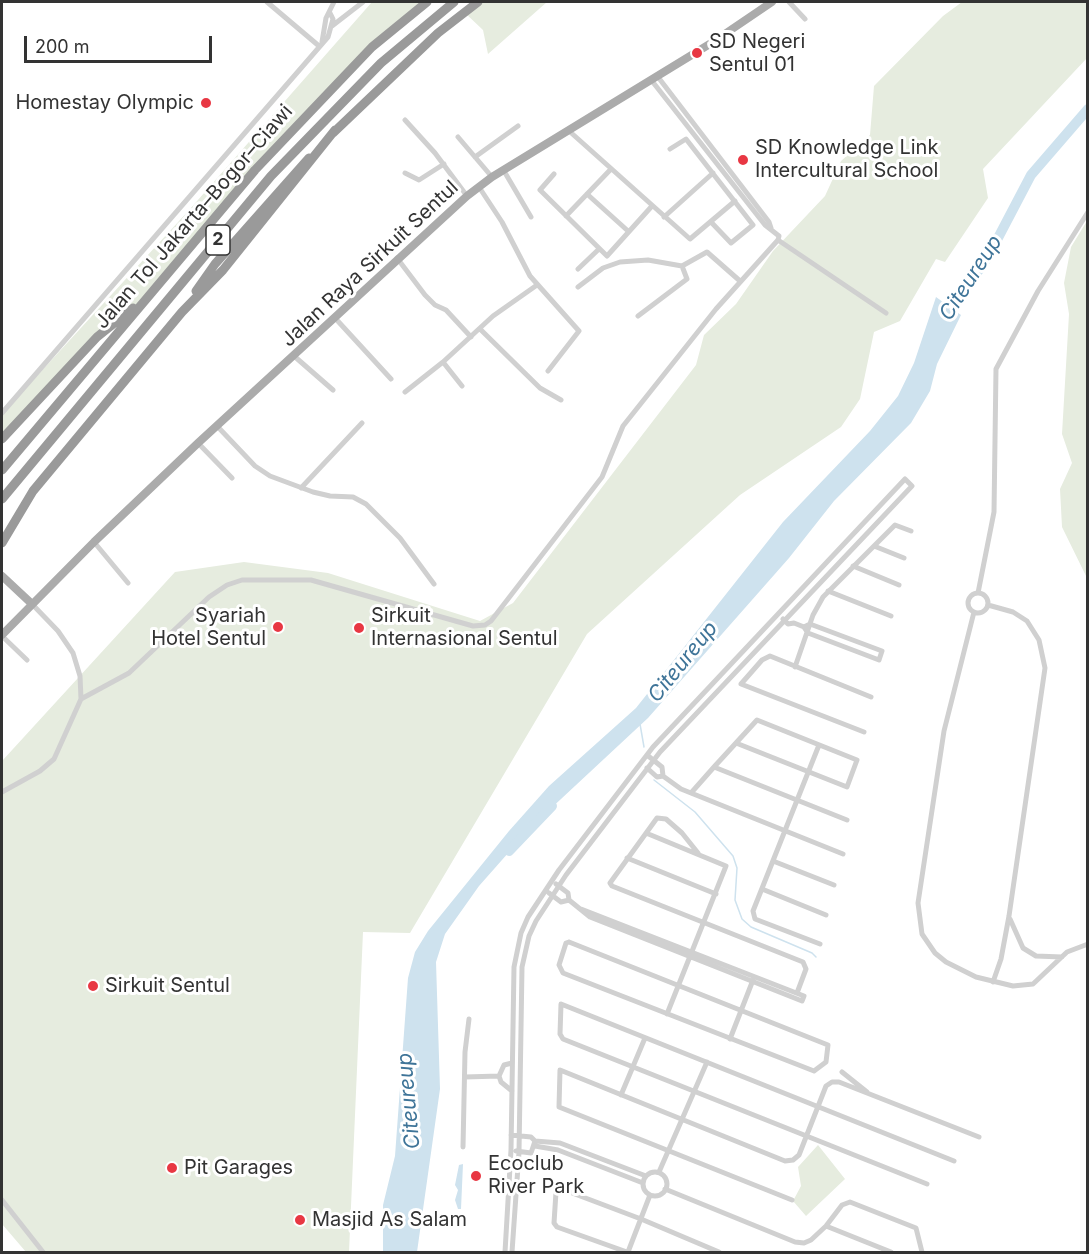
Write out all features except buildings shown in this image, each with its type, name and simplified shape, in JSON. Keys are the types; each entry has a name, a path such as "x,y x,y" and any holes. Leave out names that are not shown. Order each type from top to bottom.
{"highway":[{"name":"Jalan Tol Jakarta–Bogor–Ciawi","path":"2,470 255,170 313,106 372,47 427,2"},
{"name":"Jalan Tol Jakarta–Bogor–Ciawi","path":"2,499 272,176 381,63 454,2"},
{"path":"2,543 33,491 182,312 223,270 335,130 438,33 478,2"},
{"path":"2,439 97,337 150,294"}],"main road":[{"name":"Jalan Raya Sirkuit Sentul","path":"2,636 94,542 198,443 467,196 492,177 655,79 772,2"},
{"path":"2,576 32,604"}],"street":[{"path":"267,2 320,44"},
{"path":"320,44 326,18 334,2"},
{"path":"332,26 363,2"},
{"path":"789,2 805,19"},
{"path":"2,413 320,44 328,38 332,26 330,13"},
{"path":"81,699 129,673 209,597 227,585 242,580 311,580 472,627 491,621 602,477 623,426 740,281 778,240 779,236 765,225 655,79"},
{"path":"405,120 444,164 467,196"},
{"path":"476,157 518,126"},
{"path":"568,130 690,239 735,201"},
{"path":"459,137 492,177"},
{"path":"670,149 686,139 752,222 751,228 731,243 711,222"},
{"path":"405,173 419,180 444,164"},
{"path":"566,216 611,169"},
{"path":"504,171 531,217"},
{"path":"664,217 713,173"},
{"path":"554,174 540,190 598,249 609,255 652,206"},
{"path":"479,187 537,285 579,331 548,371"},
{"path":"587,194 628,231"},
{"path":"978,593 994,513 996,369 1038,291 1088,212"},
{"path":"778,240 886,313"},
{"path":"578,269 598,249"},
{"path":"578,287 603,268 620,262 648,260 682,266 707,252 740,281"},
{"path":"397,258 425,295 435,305 446,310 471,337"},
{"path":"638,316 687,279 682,266"},
{"path":"405,392 443,362 493,316 537,285"},
{"path":"335,318 391,379"},
{"path":"480,329 540,388 561,400"},
{"path":"294,356 333,390"},
{"path":"443,362 462,386"},
{"path":"302,488 362,423"},
{"path":"218,426 262,471 302,488 330,496 353,497 366,504 400,537 434,584"},
{"path":"198,443 232,478"},
{"path":"505,1252 511,1150 516,950 528,917 545,890 647,755 905,479 912,486 654,760 558,886 529,936 522,967 520,1136 512,1252"},
{"path":"795,667 807,628 817,605 828,591 895,525 911,531"},
{"path":"94,542 128,583"},
{"path":"874,546 904,558"},
{"path":"853,566 899,585"},
{"path":"828,591 891,616"},
{"path":"988,605 984,596 978,593 971,596 968,603 974,612 944,731 918,903 922,934 935,953 966,973 1013,986 1033,984 1071,950 1088,944"},
{"path":"2,792 40,771 54,759 81,699 80,676 73,653 58,631 32,604"},
{"path":"974,612 984,611 988,605"},
{"path":"988,605 1013,612 1027,621 1039,640 1045,661 1045,679 1009,916 1001,959 993,982"},
{"path":"784,607 795,617 794,623"},
{"path":"778,614 788,624 794,623 807,628 879,660 882,651 807,628"},
{"path":"2,636 27,660"},
{"path":"864,732 741,684 766,657 872,697"},
{"path":"691,793 714,767 757,720 857,760 847,786 736,743"},
{"path":"819,745 753,911 755,919 820,944"},
{"path":"647,755 662,767 663,776"},
{"path":"641,764 657,777 663,776 691,793 843,854"},
{"path":"714,767 847,820"},
{"path":"698,853 682,833 661,817 657,818 611,878 612,886 803,962 806,969 797,993"},
{"path":"646,833 726,866 667,1014"},
{"path":"627,858 716,894"},
{"path":"773,861 834,885"},
{"path":"552,881 568,893 569,900 590,917 691,954 802,1001 804,996 754,979"},
{"path":"762,889 826,915"},
{"path":"545,890 561,902 569,900"},
{"path":"1009,916 1023,948 1036,956 1062,957"},
{"path":"566,943 574,943 678,985 828,1046 826,1062 814,1071 563,973 559,965 566,943"},
{"path":"730,1039 754,979"},
{"path":"927,1185 563,1039 560,1034 561,1004 954,1161"},
{"path":"463,1146 469,1019"},
{"path":"621,1095 645,1038"},
{"path":"660,1172 706,1062"},
{"path":"512,1063 504,1065 499,1076 501,1082 512,1091"},
{"path":"792,1200 559,1107 560,1070 785,1161 794,1160 799,1155 826,1086 832,1082 840,1082 979,1137"},
{"path":"843,1072 871,1095"},
{"path":"465,1077 499,1076"},
{"path":"511,1135 531,1137 535,1143 559,1147 646,1176"},
{"path":"511,1150 531,1153 535,1143"},
{"path":"559,1147 643,1183"},
{"path":"652,1172 660,1172 665,1177 665,1189 658,1195 650,1195 643,1183 646,1176 652,1172"},
{"path":"650,1195 641,1219 627,1252 557,1227 554,1223 556,1192 559,1188 641,1219 719,1252"},
{"path":"665,1189 795,1242 811,1240 826,1226 842,1205 850,1202 916,1228 922,1252"},
{"path":"2,1200 42,1252"},
{"path":"826,1226 891,1252"}],"shaded area":[{"path":"372,2 427,2 313,106 151,294 97,337 2,439 2,414 190,209"},
{"path":"478,2 547,2 488,54 483,30 464,12"},
{"name":"Sirkuit Internasional Sentul","path":"962,2 1087,2 1087,58 983,169 988,198 945,262 936,259 900,321 874,332 860,399 841,427 740,495 587,634 410,933 363,932 349,1252 26,1252 2,1224 2,761 175,572 244,562 328,573 480,621 513,603 696,365 704,335 736,304 773,251 825,196 841,161 870,135 874,86 943,16"},
{"path":"1087,221 1087,578 1062,527 1060,489 1072,463 1062,434 1069,314 1064,283 1071,247"},
{"path":"818,1145 845,1179 806,1216 793,1201 801,1186 798,1167"}],"water":[{"path":"936,297 961,315 937,364 930,391 911,423 834,501 789,558 648,718 532,826 479,886 445,934 436,962 440,1089 417,1252 383,1252 383,1205 395,1156 408,978 415,952 428,931 509,831 549,786 636,708 783,522 870,431 898,396 914,363"},
{"path":"463,1164 461,1209 458,1209 455,1200 458,1190 455,1185 459,1165"}],"waterway":[{"name":"Citeureup","path":"944,320 988,257 1031,175 1088,109"},
{"path":"640,724 644,747"},
{"path":"654,780 695,812 733,856 737,868 735,900 742,919 751,927 812,953 816,957"},
{"name":"Citeureup","path":"509,851 552,806"}],"place":[{"name":"SD Negeri Sentul 01","path":"697,53"},
{"name":"Homestay Olympic","path":"206,103"},
{"name":"SD Knowledge Link Intercultural School","path":"743,160"},
{"name":"Syariah Hotel Sentul","path":"278,627"},
{"name":"Sirkuit Internasional Sentul","path":"359,628"},
{"name":"Sirkuit Sentul","path":"93,986"},
{"name":"Pit Garages","path":"172,1168"},
{"name":"Ecoclub River Park","path":"476,1176"},
{"name":"Masjid As Salam","path":"300,1220"}]}
